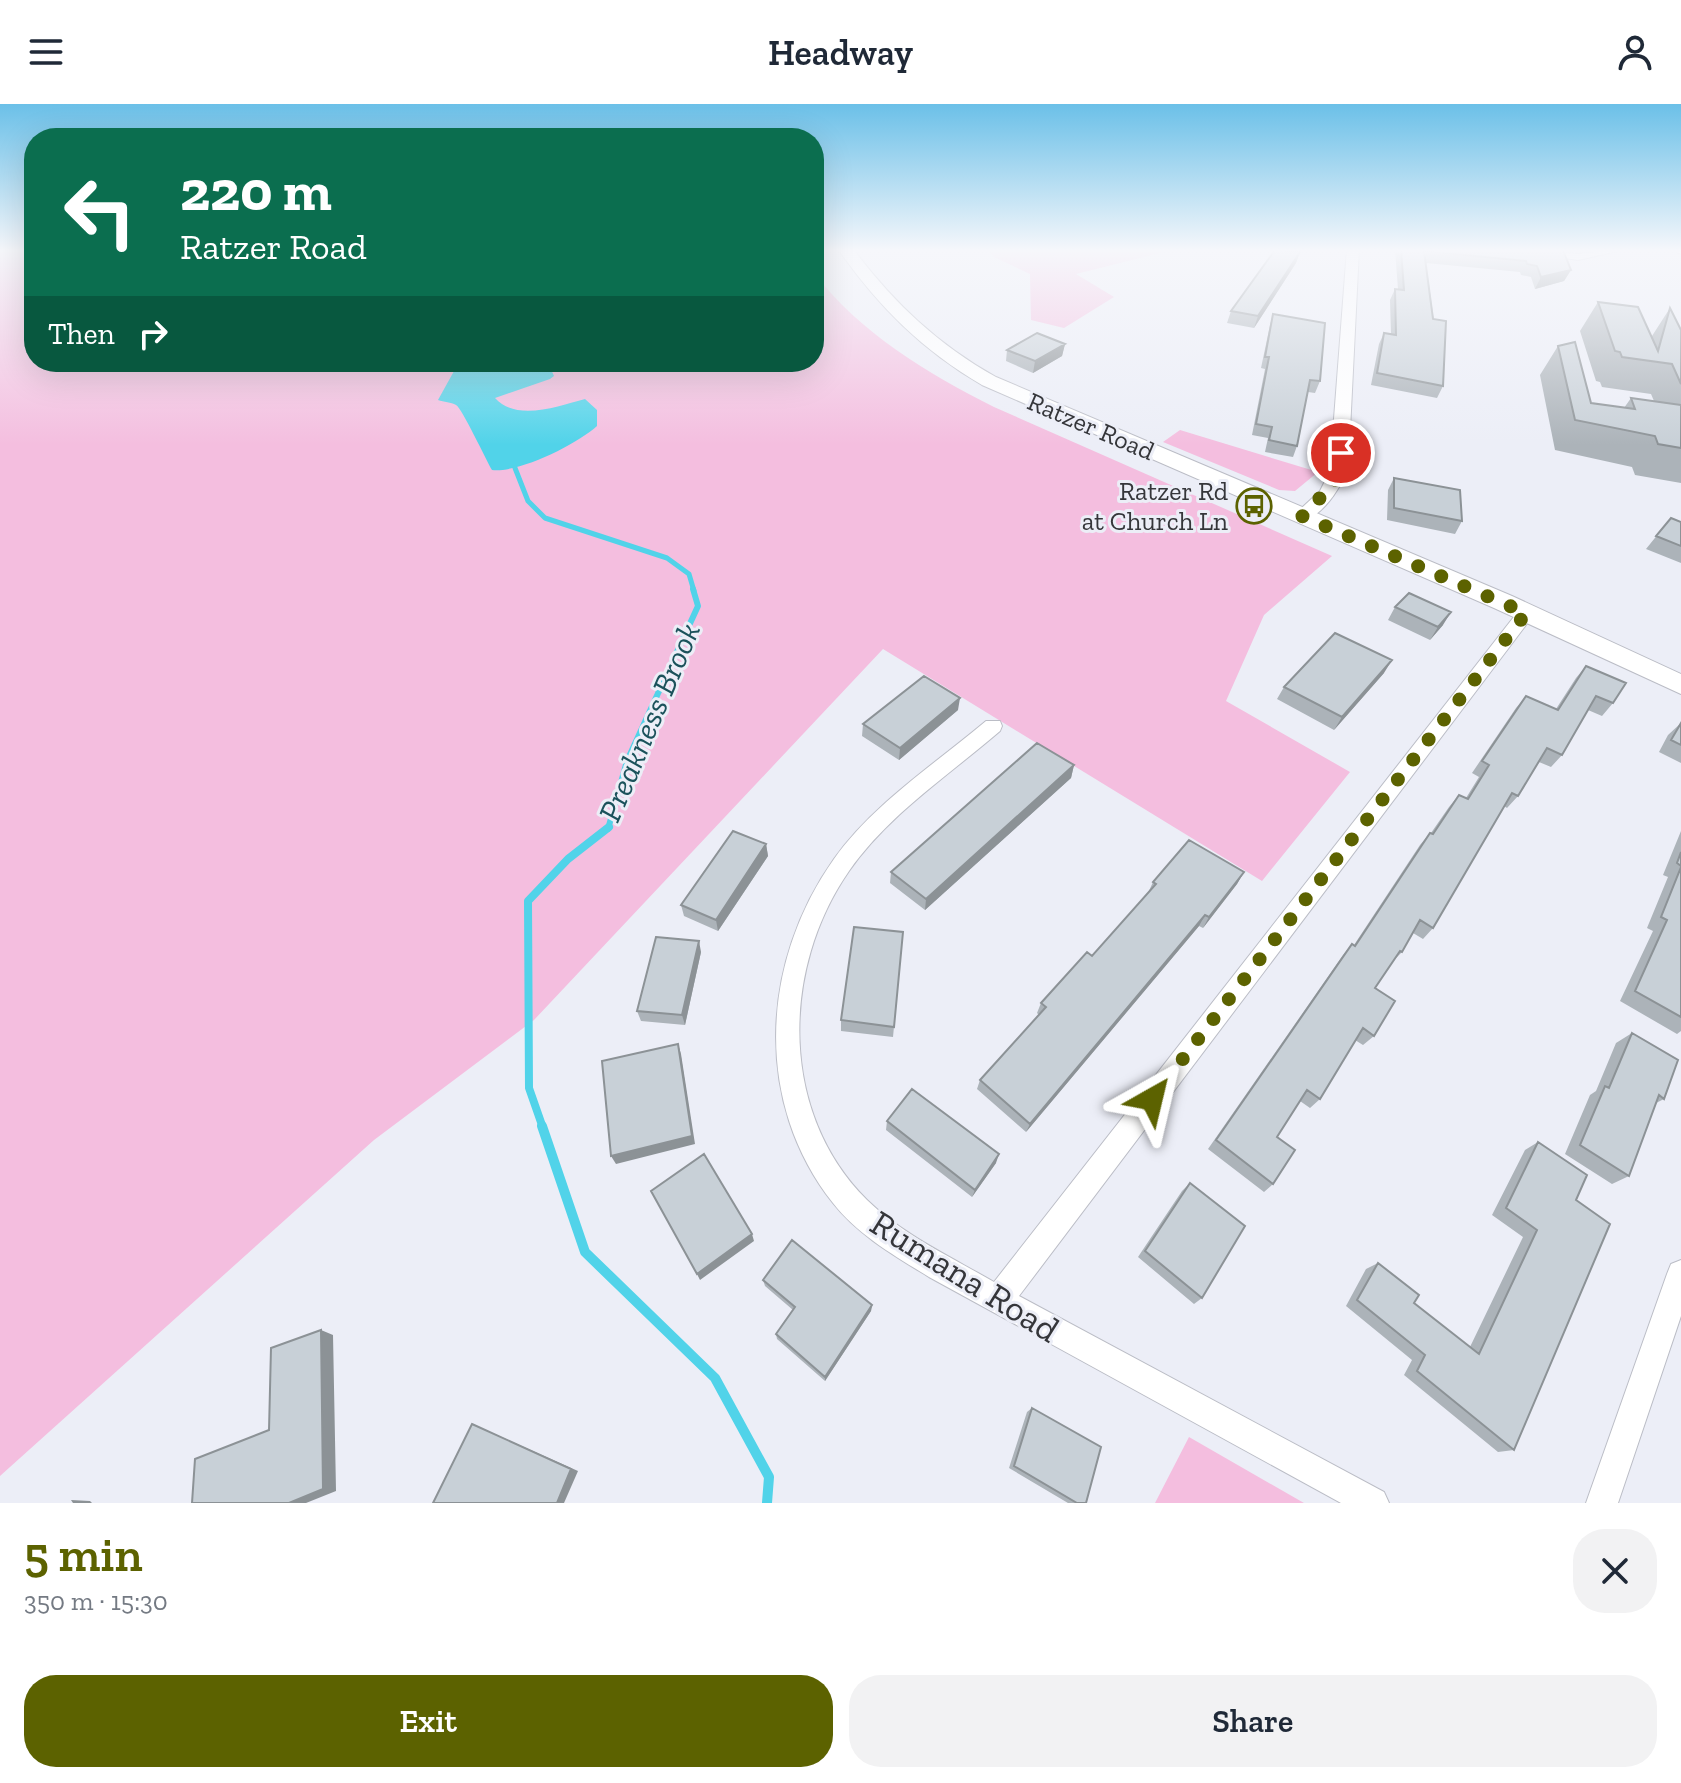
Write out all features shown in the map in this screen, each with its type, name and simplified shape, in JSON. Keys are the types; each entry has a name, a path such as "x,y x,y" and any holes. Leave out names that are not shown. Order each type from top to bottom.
{"main road":[{"name":"Ratzer Road","path":"896,314 904,324 966,369 1016,394 1526,613 1681,685"}],"street":[{"path":"1302,516 1327,494 1339,471 1349,314"},
{"path":"999,1299 1526,613"},
{"name":"Rumana Road","path":"993,726 884,820 836,873 814,910 798,950 788,992 785,1037 797,1111 815,1154 842,1193 891,1238 1122,1370 1373,1503"},
{"path":"1602,1503 1681,1274"}],"shaded area":[{"path":"0,314 24,314 24,372 824,372 824,314 852,314 896,350 994,407 1332,556 1264,615 1226,701 1350,772 1262,881 883,649 534,1020 374,1140 0,1476"},
{"path":"1031,314 1086,314 1064,328 1031,320"},
{"path":"1180,430 1318,472 1295,491 1279,490 1163,442"},
{"path":"1189,1437 1304,1503 1155,1503"}],"water":[{"path":"453,372 552,372 554,376 550,379 495,398 504,405 526,411 585,399 597,410 597,426 548,456 517,467 492,470 459,408 438,400"}],"building":[{"path":"1273,314 1325,323 1320,381 1310,380 1297,446 1269,440 1272,427 1256,424 1269,357 1265,357"},
{"path":"1396,314 1432,314 1433,319 1446,321 1443,386 1377,373 1384,333 1396,335"},
{"path":"1602,314 1641,314 1658,351 1668,314 1673,314 1681,330 1681,384 1672,364 1622,357 1620,352 1615,351"},
{"path":"1037,333 1065,344 1035,361 1007,350"},
{"path":"1575,342 1591,403 1635,409 1631,398 1681,405 1681,448 1658,444 1655,436 1575,420 1558,346"},
{"path":"1394,478 1460,490 1462,521 1394,508"},
{"path":"1671,518 1681,522 1681,546 1656,536"},
{"path":"1409,593 1451,612 1438,627 1395,607"},
{"path":"1335,633 1392,660 1342,717 1284,687"},
{"path":"1586,666 1626,683 1613,703 1596,696 1562,755 1547,748 1518,796 1512,793 1433,928 1420,920 1402,952 1375,988 1395,1001 1374,1036 1363,1028 1320,1099 1307,1090 1277,1137 1295,1150 1273,1184 1216,1140 1352,944 1355,946 1430,833 1433,834 1459,795 1468,799 1489,765 1482,761 1526,696 1558,710"},
{"path":"924,676 960,698 900,748 863,724"},
{"path":"1681,723 1681,745 1671,740"},
{"path":"1037,743 1074,765 926,899 891,872"},
{"path":"733,831 766,844 716,920 681,905"},
{"path":"1189,840 1244,872 1209,917 1205,915 1030,1124 980,1080 1046,1007 1041,1003 1087,952 1092,956 1156,884 1153,882"},
{"path":"1681,867 1681,1017 1635,991 1667,920 1661,917"},
{"path":"854,927 903,932 894,1027 841,1020"},
{"path":"656,937 699,941 682,1015 637,1011"},
{"path":"1632,1033 1678,1060 1664,1099 1659,1095 1629,1176 1580,1145"},
{"path":"678,1044 692,1136 611,1156 602,1061"},
{"path":"912,1089 999,1154 975,1190 887,1121"},
{"path":"1538,1142 1587,1175 1576,1200 1610,1224 1514,1450 1417,1371 1425,1355 1357,1300 1378,1263 1419,1295 1414,1303 1479,1354 1537,1230 1506,1208"},
{"path":"704,1154 752,1234 697,1274 651,1191"},
{"path":"1190,1183 1245,1226 1202,1298 1145,1251"},
{"path":"792,1240 872,1305 825,1377 776,1334 795,1307 763,1280"},
{"path":"321,1330 323,1489 289,1503 192,1503 195,1459 269,1430 271,1348"},
{"path":"1032,1408 1101,1447 1086,1503 1077,1503 1014,1466"},
{"path":"472,1424 571,1469 557,1503 433,1503"}],"waterway":[{"name":"Preakness Brook","path":"515,468 528,501 545,518 667,558 689,574 694,591"},
{"name":"Preakness Brook","path":"608,827 627,761 698,606 693,589"},
{"name":"Preakness Brook","path":"543,1128 529,1088 528,901 568,859 608,827"},
{"name":"Preakness Brook","path":"542,1126 585,1252 715,1378 769,1477 767,1503"}],"place":[{"name":"Ratzer Rd at Church Ln","path":"1254,506"}],"route":[{"path":"1152,1099 1526,613 1302,516 1335,483 1341,453"}]}
